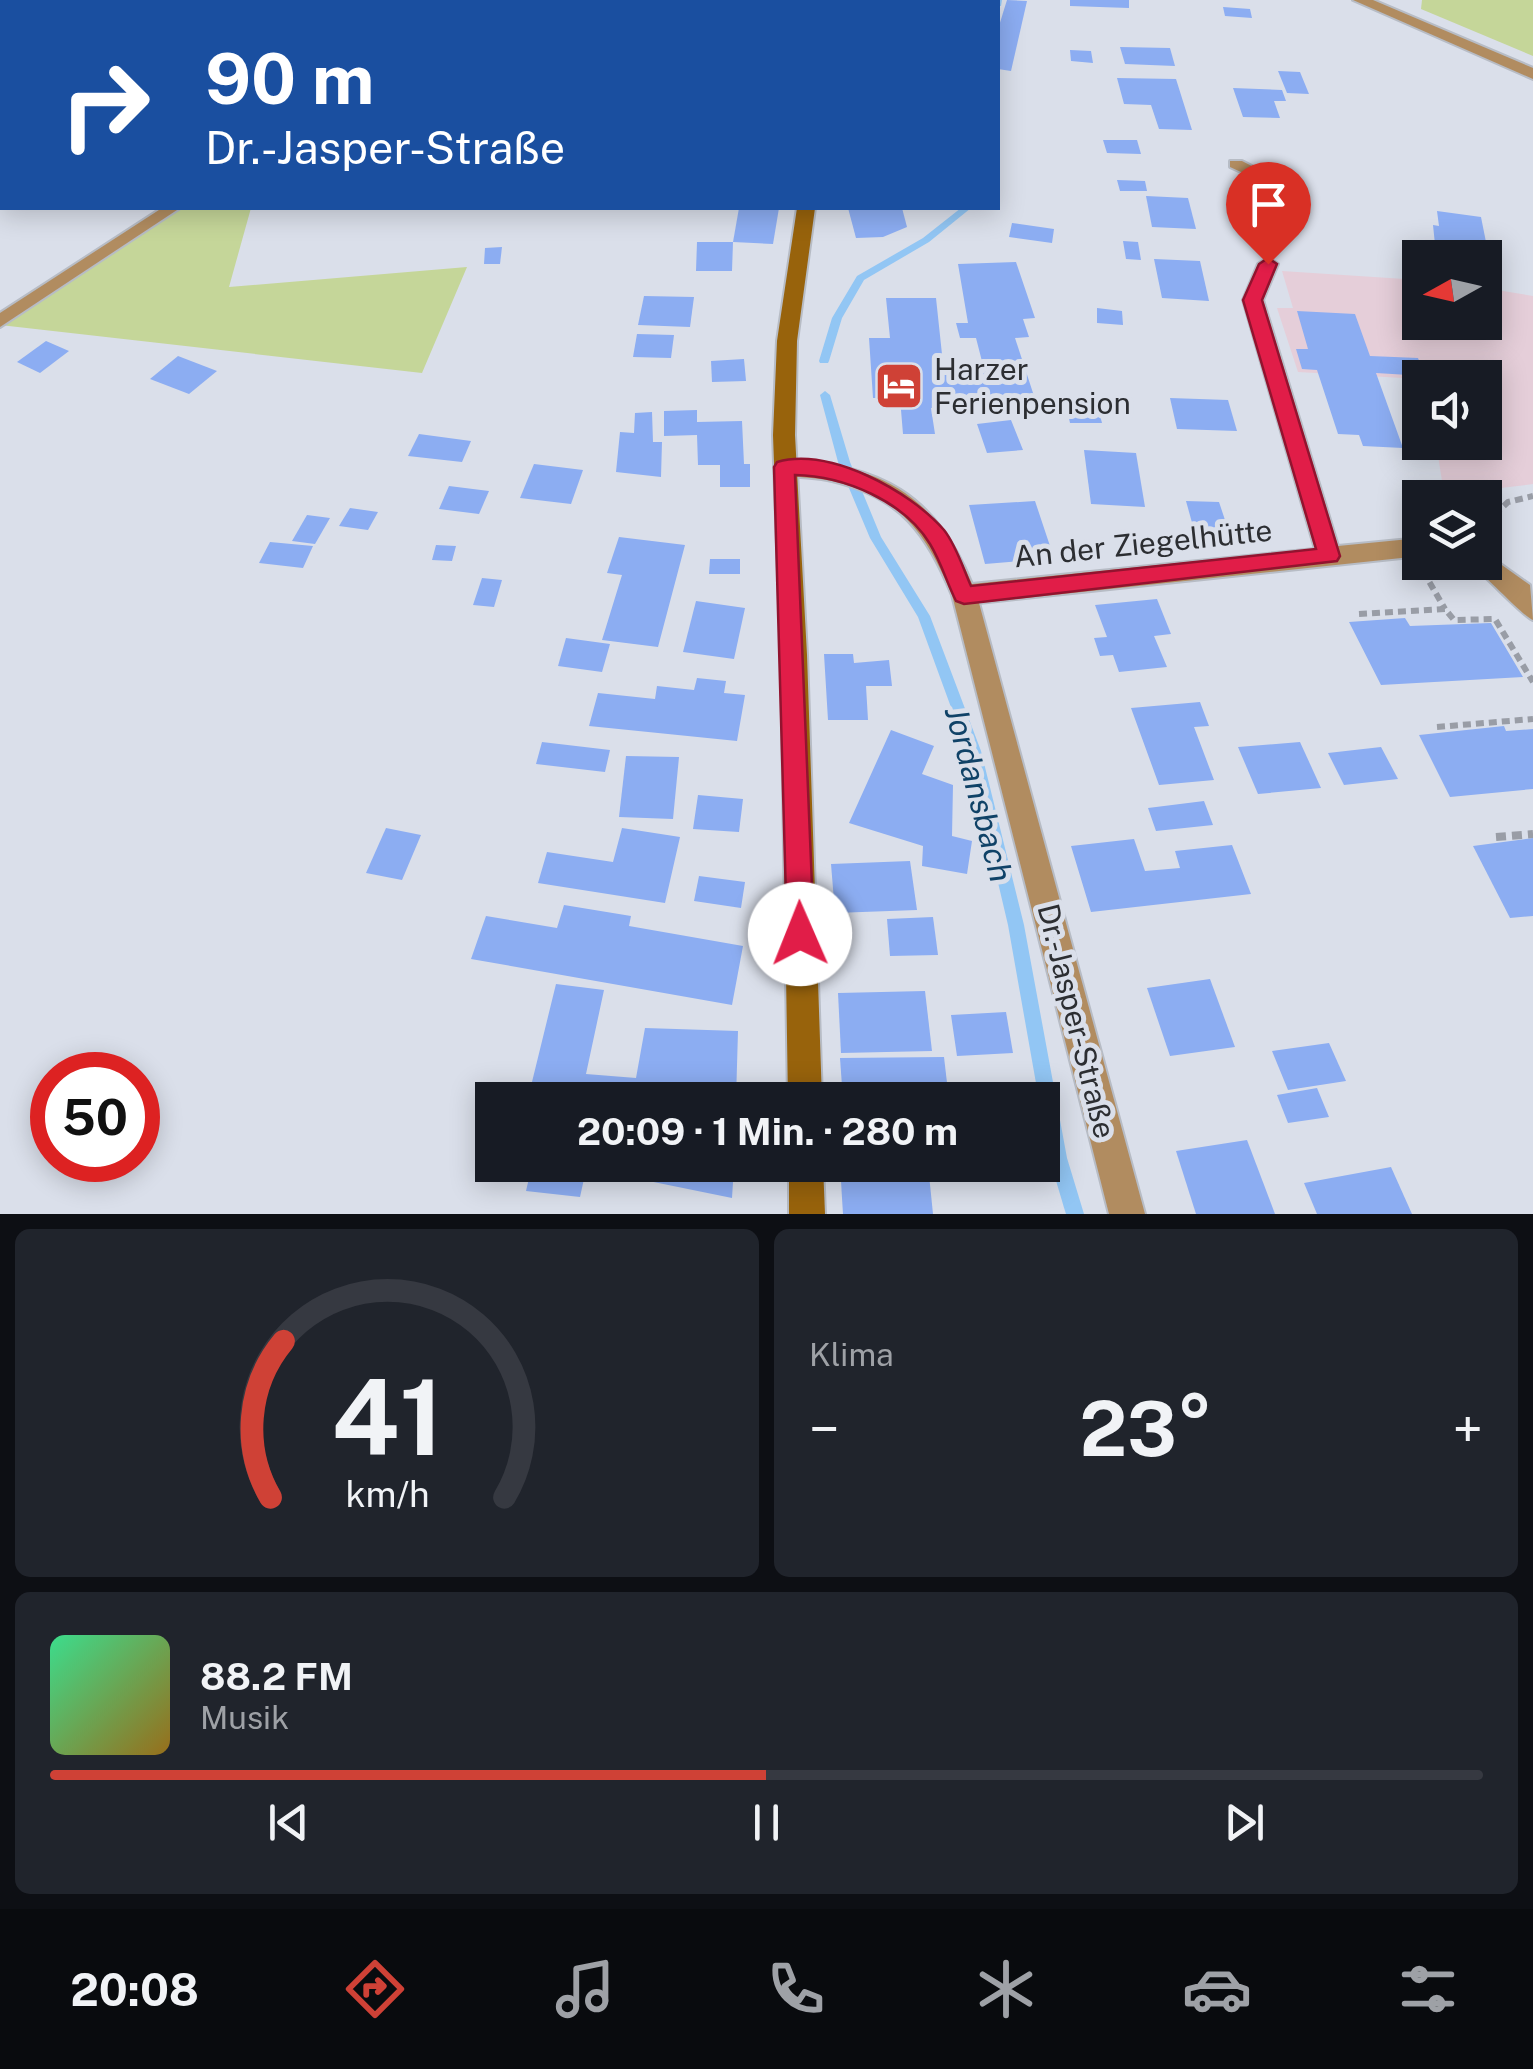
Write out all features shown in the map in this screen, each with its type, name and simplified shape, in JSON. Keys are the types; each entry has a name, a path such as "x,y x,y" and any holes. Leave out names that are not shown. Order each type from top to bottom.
{"main road":[{"path":"804,1082 794,655 785,467 787,341 806,210"},
{"path":"806,1182 807,1214"}],"street":[{"path":"1360,0 1533,74"},
{"name":"An der Ziegelhütte","path":"1268,264 1252,300 1329,556"},
{"name":"Dr.-Jasper-Straße","path":"785,467 816,468 872,486 917,514 938,537 964,595 1127,1214"},
{"name":"An der Ziegelhütte","path":"964,595 1402,548"},
{"path":"1502,576 1521,592 1533,610"}],"lane":[{"path":"1236,164 1271,180"},
{"path":"0,320 169,210"}],"path":[{"path":"1502,508 1508,502 1533,496"},
{"path":"1431,580 1454,620 1496,619 1533,682"},
{"path":"1360,614 1445,609"},
{"path":"1438,726 1533,719"},
{"path":"1496,837 1533,834"}],"shaded area":[{"path":"1282,271 1402,279 1402,340 1502,340 1502,291 1533,296 1533,484 1502,488 1502,480 1442,480 1439,460 1502,460 1502,360 1402,360 1402,378 1298,372 1277,308 1293,308"}],"green space":[{"path":"1422,0 1533,0 1533,56 1421,9"},
{"path":"179,210 250,210 229,287 467,267 422,373 0,325"}],"building":[{"path":"1007,0 1027,1 1011,71 1000,69 1000,23"},
{"path":"1070,0 1129,0 1129,8 1070,6"},
{"path":"1223,7 1250,9 1252,18 1225,16"},
{"path":"1120,47 1170,48 1175,66 1125,64"},
{"path":"1070,50 1091,51 1093,63 1071,61"},
{"path":"1278,71 1300,72 1309,94 1287,93"},
{"path":"1117,78 1176,79 1192,130 1159,129 1151,105 1124,104"},
{"path":"1233,88 1282,90 1286,101 1274,101 1280,118 1243,117"},
{"path":"1103,140 1137,140 1141,154 1107,153"},
{"path":"1117,180 1145,181 1147,191 1120,191"},
{"path":"1146,196 1188,198 1196,229 1152,227"},
{"path":"739,210 779,210 773,244 733,242"},
{"path":"849,210 903,210 907,227 883,237 856,238"},
{"path":"1437,211 1481,217 1486,240 1435,240 1433,225 1439,226"},
{"path":"1012,223 1054,229 1052,243 1009,237"},
{"path":"1123,241 1138,242 1141,260 1126,259"},
{"path":"697,242 733,242 732,271 696,271"},
{"path":"502,247 500,264 484,264 485,248"},
{"path":"1154,259 1200,261 1209,301 1162,298"},
{"path":"1016,262 1035,318 1023,319 1029,337 1015,338 1034,396 1012,398 1013,409 931,408 935,434 903,434 900,398 873,398 869,338 890,338 886,298 936,298 944,373 985,373 976,338 960,338 956,323 968,323 958,264"},
{"path":"644,296 694,297 690,327 638,325"},
{"path":"1097,308 1122,311 1123,325 1097,323"},
{"path":"1297,311 1355,314 1370,356 1418,358 1402,360 1402,375 1376,373 1402,448 1363,446 1359,435 1338,434 1317,370 1302,369 1296,349 1308,349"},
{"path":"637,334 674,335 671,358 633,357"},
{"path":"46,341 69,351 40,373 17,362"},
{"path":"178,356 217,371 189,394 150,379"},
{"path":"744,359 746,381 712,382 711,361"},
{"path":"1170,398 1228,400 1237,431 1177,429"},
{"path":"1065,400 1096,400 1102,423 1070,423"},
{"path":"697,410 697,422 742,421 744,464 750,464 750,487 720,487 720,465 698,465 697,435 664,436 664,411"},
{"path":"652,412 653,442 662,442 661,477 616,472 620,432 634,433 635,413"},
{"path":"1011,420 1023,450 987,453 977,424"},
{"path":"419,434 471,441 462,462 408,456"},
{"path":"1084,450 1136,453 1145,507 1091,504"},
{"path":"534,464 583,470 571,504 520,498"},
{"path":"449,486 489,491 479,514 439,509"},
{"path":"1035,501 1054,558 985,564 969,505"},
{"path":"1186,501 1219,502 1231,538 1196,537"},
{"path":"350,508 378,512 368,530 339,526"},
{"path":"307,515 330,518 315,544 292,541"},
{"path":"619,537 685,545 658,647 602,640 622,575 607,573"},
{"path":"270,542 313,546 303,568 259,563"},
{"path":"436,545 456,546 452,561 432,560"},
{"path":"710,559 740,559 740,574 709,574"},
{"path":"482,578 502,580 494,607 473,605"},
{"path":"1157,599 1171,634 1154,636 1167,667 1119,672 1113,655 1100,656 1094,638 1107,637 1095,605"},
{"path":"696,601 745,608 734,659 683,652"},
{"path":"1405,618 1410,626 1491,623 1523,677 1381,685 1349,622"},
{"path":"566,638 610,644 602,672 558,666"},
{"path":"824,654 853,654 854,663 889,660 892,686 866,686 868,720 828,720"},
{"path":"697,678 726,681 724,693 745,695 737,741 589,726 598,693 655,699 657,686 694,690"},
{"path":"1200,702 1209,726 1194,727 1214,780 1159,785 1131,708"},
{"path":"1504,726 1506,731 1533,729 1533,789 1450,797 1419,735"},
{"path":"891,730 934,746 922,774 953,785 952,836 972,841 967,874 922,866 923,846 849,823"},
{"path":"542,742 610,750 605,772 536,764"},
{"path":"1300,742 1321,788 1258,794 1238,747"},
{"path":"1381,747 1398,779 1344,785 1328,753"},
{"path":"626,756 679,757 673,819 619,817"},
{"path":"698,795 743,799 739,832 693,829"},
{"path":"1204,801 1213,825 1156,831 1148,808"},
{"path":"386,828 421,835 402,880 366,873"},
{"path":"622,828 680,837 665,903 538,883 547,852 613,862"},
{"path":"1533,838 1533,916 1510,918 1473,846"},
{"path":"1134,839 1145,871 1180,868 1175,851 1232,845 1251,894 1091,912 1071,846"},
{"path":"910,861 917,910 835,913 831,864"},
{"path":"699,876 745,882 741,908 694,901"},
{"path":"564,905 631,916 629,926 743,946 732,1005 471,959 486,916 557,928"},
{"path":"933,917 938,955 890,956 887,919"},
{"path":"1210,979 1235,1047 1170,1056 1147,988"},
{"path":"556,984 604,990 586,1074 636,1078 645,1028 738,1031 737,1082 532,1082"},
{"path":"925,991 932,1051 841,1053 838,993"},
{"path":"1006,1012 1013,1053 957,1056 951,1015"},
{"path":"1329,1043 1346,1081 1288,1090 1272,1051"},
{"path":"944,1057 947,1082 842,1082 840,1058"},
{"path":"1317,1088 1329,1117 1288,1123 1277,1095"},
{"path":"1247,1140 1275,1214 1196,1214 1176,1151"},
{"path":"1391,1167 1412,1214 1317,1214 1304,1183"},
{"path":"528,1182 583,1182 580,1197 526,1191"},
{"path":"654,1182 733,1182 732,1198"},
{"path":"841,1182 930,1182 933,1214 843,1214"}],"waterway":[{"name":"Jordansbach","path":"824,361 837,318 860,278 926,240 964,210"},
{"name":"Jordansbach","path":"825,395 844,462 876,538 924,616 974,751 1016,925 1058,1158 1075,1214"}],"place":[{"name":"Harzer Ferienpension","path":"899,386"}],"route":[{"path":"800,934 785,467 816,468 872,486 899,500 938,537 964,595 1329,556 1252,300 1268,264"}]}
